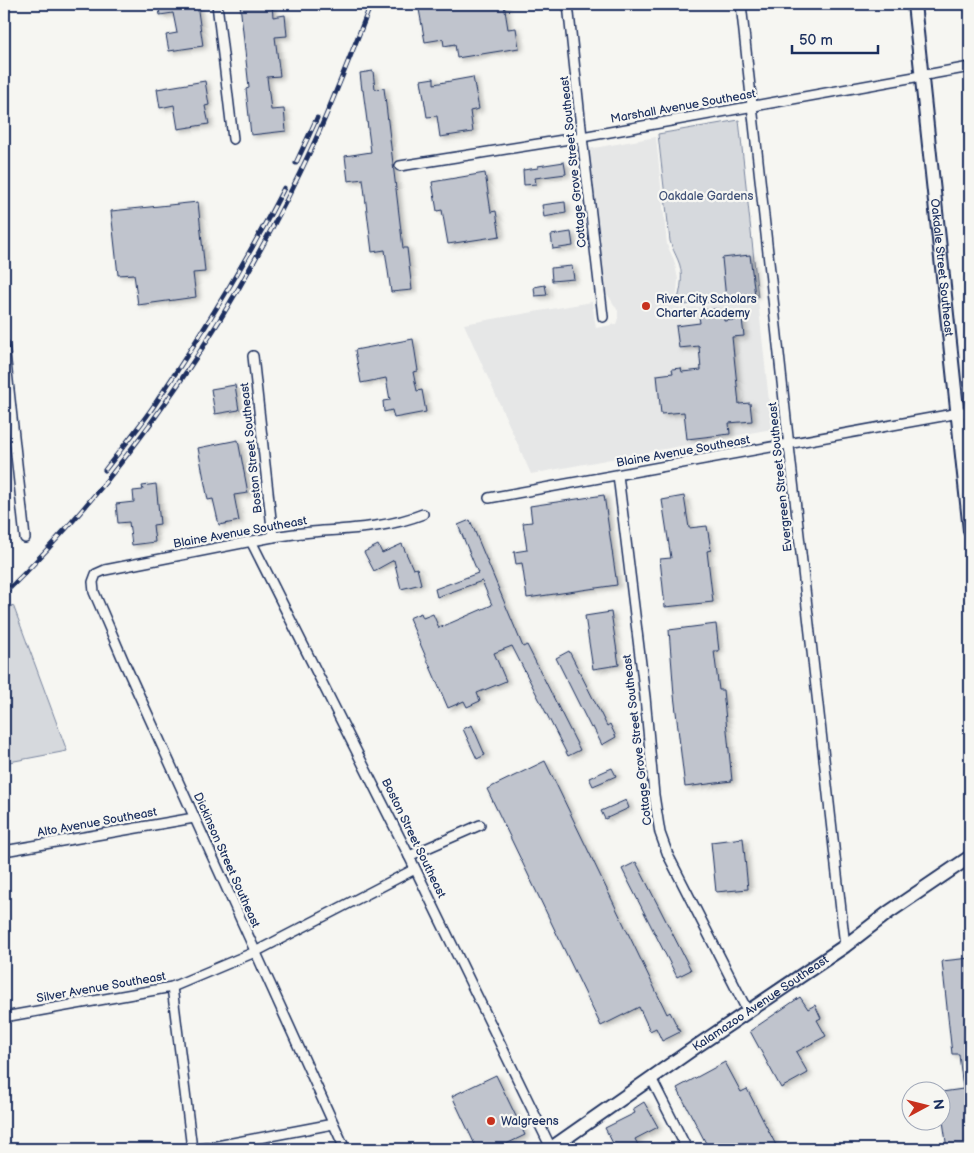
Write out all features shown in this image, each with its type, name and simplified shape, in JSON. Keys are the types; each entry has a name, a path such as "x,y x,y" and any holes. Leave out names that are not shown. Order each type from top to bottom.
{"street":[{"path":"217,4 232,139"},
{"name":"Cottage Grove Street Southeast","path":"568,4 603,317"},
{"name":"Evergreen Street Southeast","path":"741,4 845,946"},
{"name":"Oakdale Street Southeast","path":"914,4 964,412 970,531"},
{"name":"Marshall Avenue Southeast","path":"400,166 582,137 970,67"},
{"path":"4,344 25,538"},
{"name":"Boston Street Southeast","path":"253,356 273,537"},
{"name":"Blaine Avenue Southeast","path":"489,498 964,412"},
{"name":"Cottage Grove Street Southeast","path":"618,475 645,698 654,795 660,833 668,855 748,1012"},
{"name":"Blaine Avenue Southeast","path":"94,578 96,574 105,570 251,541 301,533 371,527 414,518 423,514"},
{"name":"Boston Street Southeast","path":"251,541 409,856 550,1149"},
{"name":"Dickinson Street Southeast","path":"94,578 94,592 124,662 345,1149"},
{"name":"Alto Avenue Southeast","path":"4,851 194,818"},
{"path":"409,856 480,825"},
{"name":"Kalamazoo Avenue Southeast","path":"550,1149 845,946 889,912 970,857"},
{"name":"Silver Avenue Southeast","path":"4,1017 172,987 255,952 415,869"},
{"path":"172,987 192,1149"},
{"path":"652,1078 687,1149"},
{"path":"201,1149 333,1124"}],"shaded area":[{"name":"River City Scholars Charter Academy","path":"656,137 667,245 674,260 678,279 677,294 673,305 683,308 758,300 772,429 531,474 464,324 592,302 596,328 616,324 618,311 603,287 588,149"}],"green space":[{"name":"Oakdale Gardens","path":"739,120 758,297 684,305 677,303 681,287 681,270 670,241 658,134"},
{"path":"13,605 67,751 4,763 4,614"}],"building":[{"path":"158,4 197,4 203,46 169,51 166,35 177,33 173,13 160,15"},
{"path":"240,4 272,4 273,17 285,15 287,36 275,37 280,76 267,77 271,110 284,109 286,131 251,135 246,89 249,88"},
{"path":"418,4 504,4 508,29 516,28 519,48 457,58 455,44 444,46 443,39 425,42"},
{"path":"373,71 375,89 384,88 403,248 407,248 412,290 391,292 385,250 372,252 363,179 348,181 345,156 371,152 360,73"},
{"path":"473,77 479,109 470,111 473,132 440,137 437,116 427,117 421,80 434,78 434,84"},
{"path":"205,81 209,105 205,106 209,124 178,129 174,105 160,108 157,89"},
{"path":"564,162 566,174 535,178 536,184 524,185 523,170"},
{"path":"485,173 491,212 496,211 500,236 448,244 442,210 437,211 432,182"},
{"path":"198,202 205,272 193,273 196,297 138,305 134,274 118,275 111,211"},
{"path":"565,202 566,213 544,217 542,205"},
{"path":"571,232 573,246 553,249 551,235"},
{"path":"750,255 755,296 726,299 722,258"},
{"path":"572,266 574,279 552,281 551,268"},
{"path":"545,285 547,295 535,296 534,287"},
{"name":"River City Scholars Charter Academy","path":"717,309 723,314 724,321 742,319 744,336 732,337 739,404 750,403 752,421 729,423 730,434 687,439 684,412 661,414 657,375 673,373 672,369 681,368 682,372 701,370 699,346 679,348 676,326 700,323 699,316 704,310"},
{"path":"413,339 418,371 413,372 417,391 422,390 426,412 394,418 392,410 384,412 383,401 390,400 386,378 361,383 355,350"},
{"path":"235,385 239,410 215,414 211,389"},
{"path":"238,440 248,493 234,495 239,521 219,525 213,499 208,500 198,448"},
{"path":"156,484 160,524 153,525 155,542 132,545 129,522 118,523 116,504 134,502 133,491 143,490 142,486"},
{"path":"604,495 617,585 527,598 522,563 516,564 514,552 527,550 523,523 532,522 530,506"},
{"path":"684,496 689,528 707,526 711,550 707,551 713,602 665,607 660,559 671,558 662,500"},
{"path":"470,520 523,647 527,645 580,750 568,756 512,646 494,653 506,681 477,693 480,701 467,707 464,701 448,708 409,618 421,613 423,618 433,614 439,628 492,605 482,581 437,597 435,589 478,573 458,525"},
{"path":"402,544 413,569 417,568 421,584 401,589 394,560 374,571 364,552 378,545 382,553"},
{"path":"611,612 619,665 593,669 585,616"},
{"path":"716,624 719,651 714,651 719,690 723,690 732,781 685,787 674,695 669,630"},
{"path":"569,651 607,726 610,724 616,737 602,745 593,727 591,728 556,658"},
{"path":"472,725 485,755 477,759 463,729"},
{"path":"545,761 667,1014 670,1012 680,1032 662,1041 656,1028 650,1031 639,1007 601,1026 487,789"},
{"path":"612,768 616,776 593,786 589,778"},
{"path":"626,800 629,808 605,819 601,811"},
{"path":"743,838 748,889 716,892 711,842"},
{"path":"636,862 691,970 677,977 622,869"},
{"path":"970,958 970,1149 947,1149 944,1130 952,1130 952,1091 963,1089 959,1054 952,1054 942,961"},
{"path":"800,997 808,1009 815,1005 821,1018 817,1020 826,1036 796,1052 808,1073 781,1088 750,1031"},
{"path":"725,1062 741,1092 747,1089 778,1149 709,1149 677,1088"},
{"path":"496,1075 525,1135 496,1149 477,1149 452,1096"},
{"path":"644,1102 658,1127 635,1139 640,1149 616,1149 605,1128 635,1113 633,1109"}],"railway":[{"path":"4,594 52,544 140,438 180,382 217,324 285,203 315,141 371,4"},
{"path":"296,163 317,118"},
{"path":"105,470 147,415 188,354 238,272 284,188"}],"place":[{"name":"River City Scholars Charter Academy","path":"646,306"},
{"name":"Walgreens","path":"491,1121"}]}
